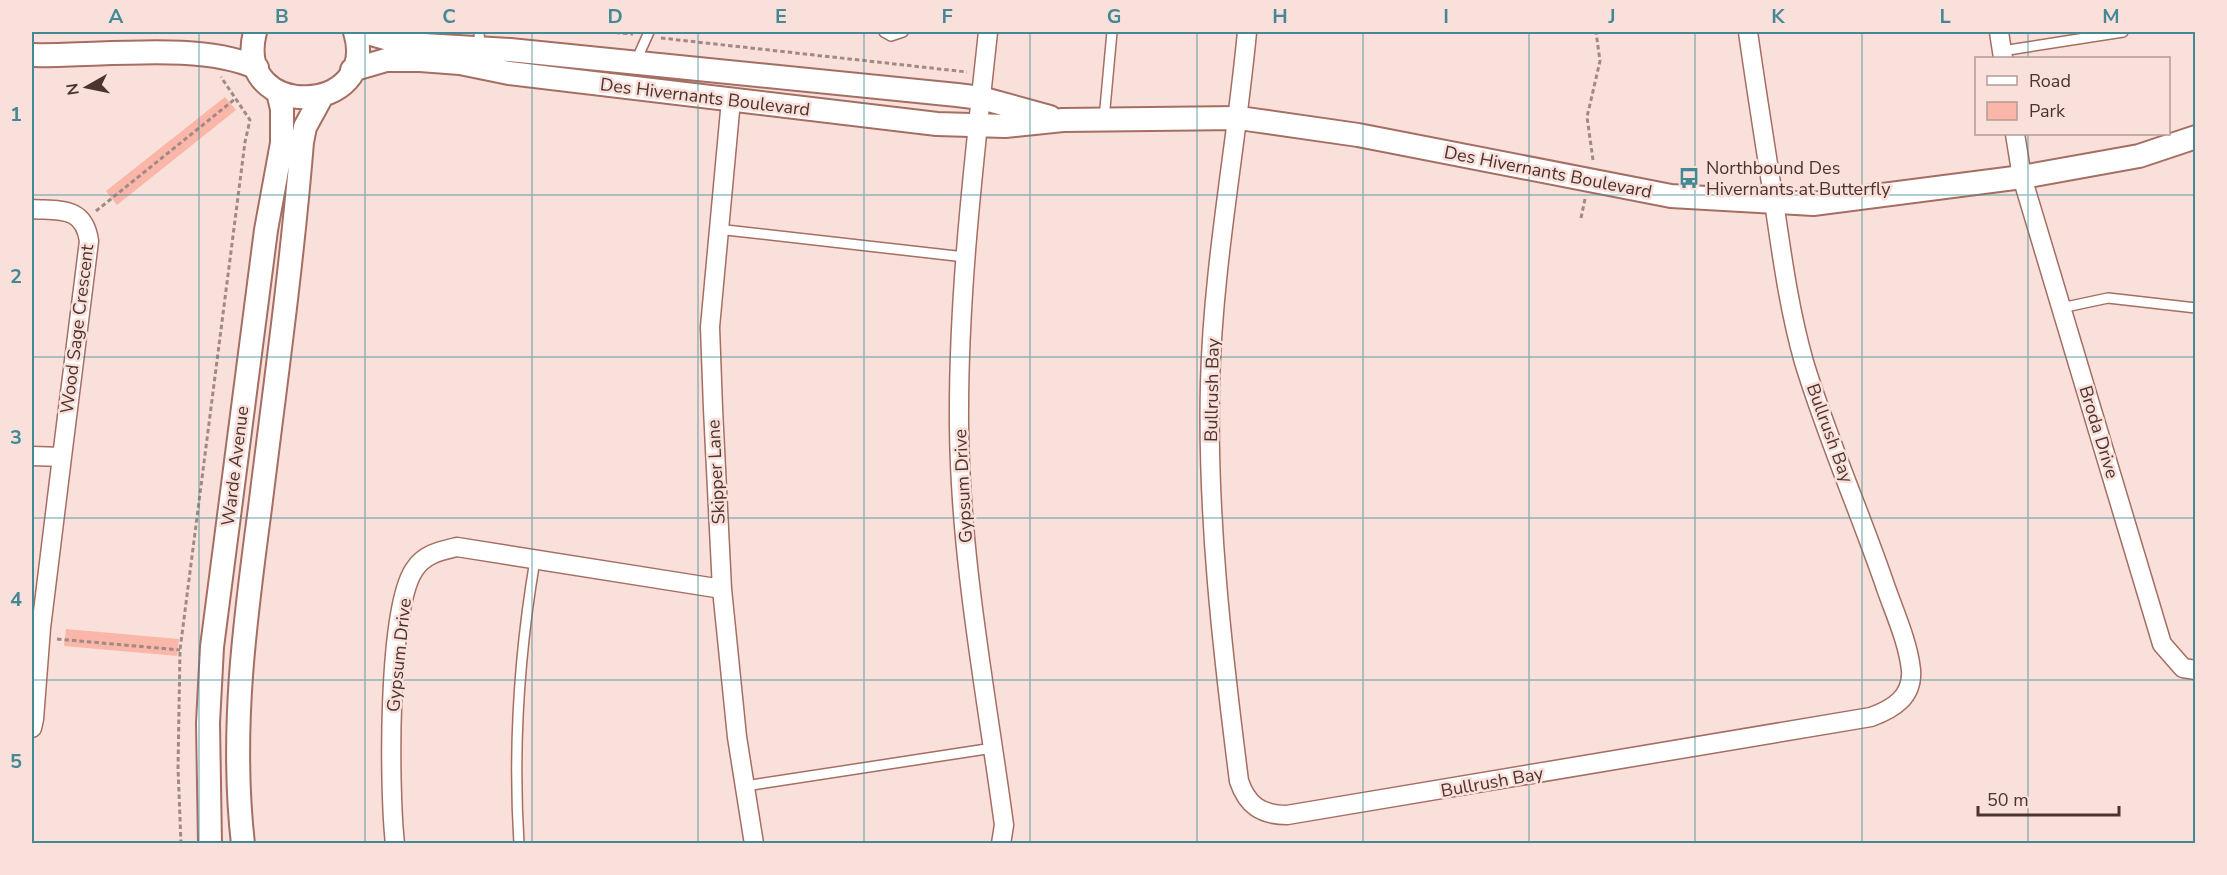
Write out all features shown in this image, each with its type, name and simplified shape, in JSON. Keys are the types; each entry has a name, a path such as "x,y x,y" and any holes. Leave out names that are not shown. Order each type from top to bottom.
{"street":[{"path":"255,32 253,55 257,68 266,82 278,92 300,99 322,96 339,86 352,70 357,49 355,32"},
{"name":"Des Hivernants Boulevard","path":"364,32 406,44 480,40 634,63 981,98 1063,120"},
{"name":"Gypsum Drive","path":"988,32 965,257 959,425 964,520 1004,825 1001,843"},
{"name":"Bullrush Bay","path":"1247,32 1239,118 1219,242 1210,383 1211,518 1219,625 1239,781 1244,796 1256,808 1270,815 1313,813 1870,717 1888,711 1904,698 1910,683 1911,670 1906,647 1804,361 1786,291 1748,32"},
{"path":"1999,32 2002,55"},
{"path":"32,56 193,54 242,61 257,68"},
{"name":"Des Hivernants Boulevard","path":"352,70 352,72 386,60 460,63 509,73 909,122 1005,126 1063,120 1239,118 1358,135 1671,196 1774,203 1813,204 1855,201 2022,177 2139,156 2196,137"},
{"name":"Warde Avenue","path":"210,843 208,723 212,647 264,242 282,143 282,109 278,92"},
{"name":"Warde Avenue","path":"243,843 238,760 243,637 292,250 302,142 305,127 322,96"},
{"name":"Skipper Lane","path":"731,100 717,229 710,327 722,589 737,737 754,843"},
{"name":"Broda Drive","path":"2015,135 2022,177 2162,644 2183,668 2196,670"},
{"name":"Des Hivernants Boulevard","path":"2139,156 2196,157"},
{"name":"Wood Sage Crescent","path":"32,210 66,211 87,225 88,255 40,640 32,728"},
{"path":"32,456 62,457"},
{"name":"Gypsum Drive","path":"395,843 392,716 402,606 414,569 426,556 457,547 722,589"}],"lane":[{"path":"884,32 891,36 903,32"},
{"path":"1104,119 1112,32"},
{"path":"2002,55 2123,32"},
{"path":"634,63 649,34"},
{"path":"717,229 965,257"},
{"path":"2061,308 2108,298 2196,308"},
{"path":"519,843 516,718 525,620 535,560"},
{"path":"745,786 993,748"}],"path":[{"path":"608,32 649,34 984,74"},
{"path":"1589,181 1593,160 1587,117 1600,61 1596,32"},
{"path":"181,843 178,768 180,650 245,141 250,120 221,80"},
{"path":"83,222 235,99"},
{"path":"40,640 73,639 180,650"}],"green space":[{"path":"225,97 236,110 117,205 106,191"},
{"path":"66,629 179,639 177,656 64,646"}],"place":[{"name":"Northbound Des Hivernants at Butterfly","path":"1689,178"}]}
